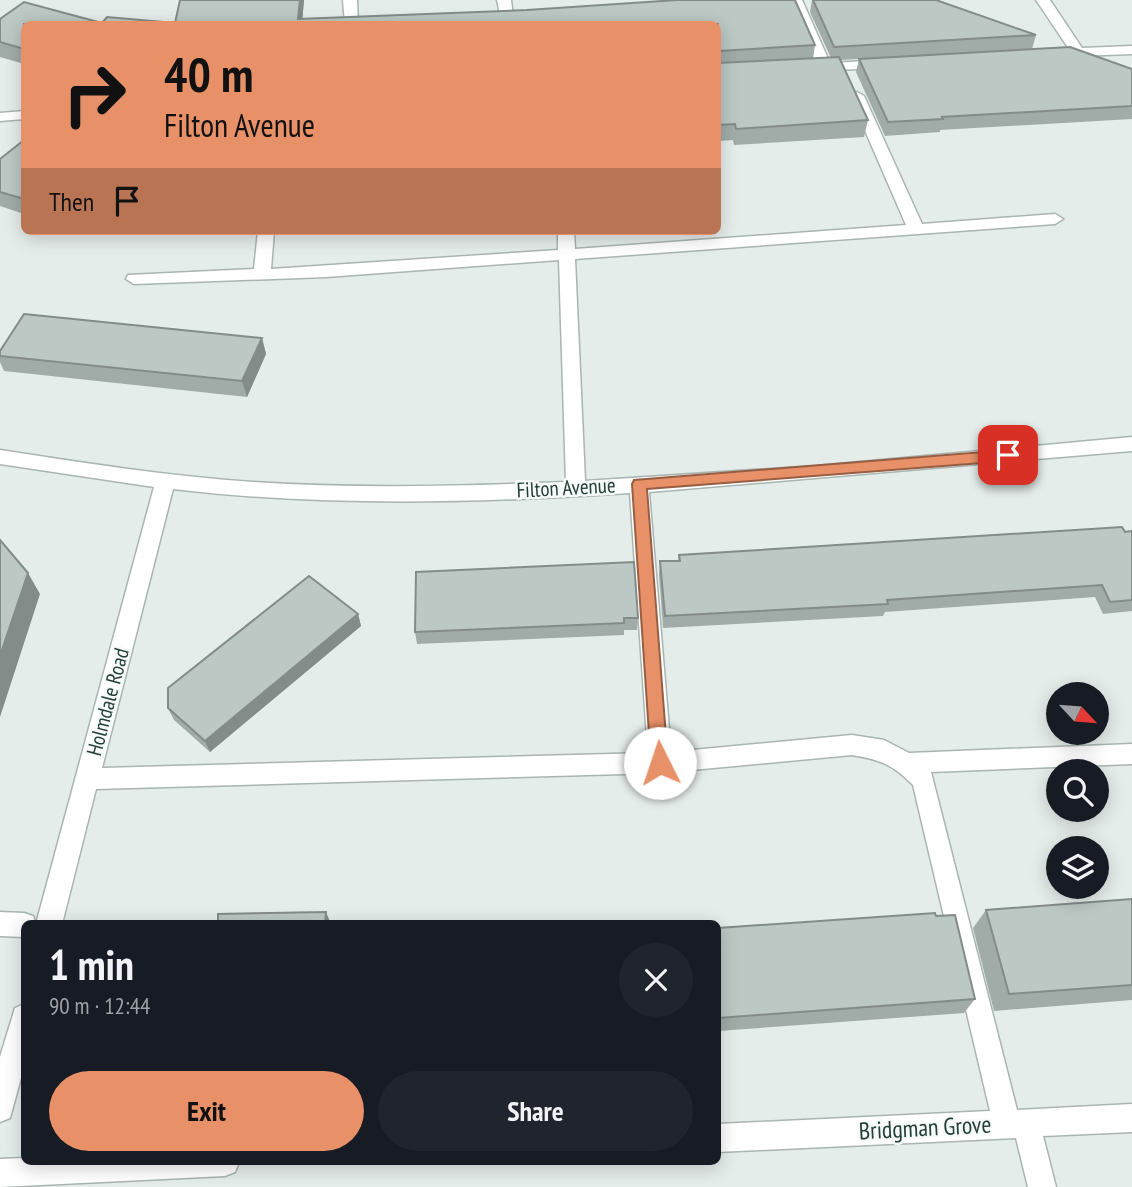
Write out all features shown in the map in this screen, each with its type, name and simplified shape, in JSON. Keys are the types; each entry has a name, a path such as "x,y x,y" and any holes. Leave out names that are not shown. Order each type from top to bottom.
{"street":[{"path":"350,0 352,21"},
{"path":"504,0 508,21"},
{"path":"795,0 825,68"},
{"path":"1043,0 1078,53"},
{"path":"1036,55 1132,50"},
{"path":"798,69 898,63"},
{"path":"843,66 916,228"},
{"path":"0,117 21,115"},
{"path":"134,279 262,274 1055,219"},
{"path":"262,274 266,235"},
{"path":"567,235 576,488"},
{"name":"Filton Avenue","path":"0,457 166,480 286,491 484,493 912,465 1132,444"},
{"name":"Holmdale Road","path":"50,920 166,480"},
{"path":"639,484 660,763"},
{"path":"88,779 660,763 852,745 884,750 906,763 923,780 1016,1123 1042,1187"},
{"path":"906,763 1132,754"},
{"path":"0,925 21,925"},
{"path":"0,1108 21,1028"},
{"name":"Bridgman Grove","path":"721,1138 1132,1118"},
{"path":"0,1173 164,1165"}],"building":[{"path":"180,0 300,0 298,19 527,10 677,0 795,0 815,45 721,51 721,21 175,21"},
{"path":"813,0 936,0 1036,35 834,47"},
{"path":"24,2 95,21 21,21 21,48 0,42 0,19"},
{"path":"107,17 152,21 104,21"},
{"path":"1070,47 1132,69 1132,106 888,122 859,59"},
{"path":"839,57 868,120 736,129 735,124 721,125 721,63"},
{"path":"21,142 21,198 0,192 0,159"},
{"path":"24,314 262,338 242,381 0,356 0,351"},
{"path":"1122,527 1125,532 1132,531 1132,600 1110,602 1102,585 887,600 888,604 665,616 660,561 680,561 679,555"},
{"path":"0,540 28,573 0,656"},
{"path":"634,562 638,618 624,618 624,623 415,632 416,572"},
{"path":"309,576 358,614 205,741 168,708 168,688"},
{"path":"1132,899 1132,985 1009,994 986,910"},
{"path":"326,912 325,920 218,920 218,914"},
{"path":"935,913 936,916 955,915 975,999 721,1018 721,928"}],"route":[{"path":"660,763 639,484 836,471 1008,455"}]}
